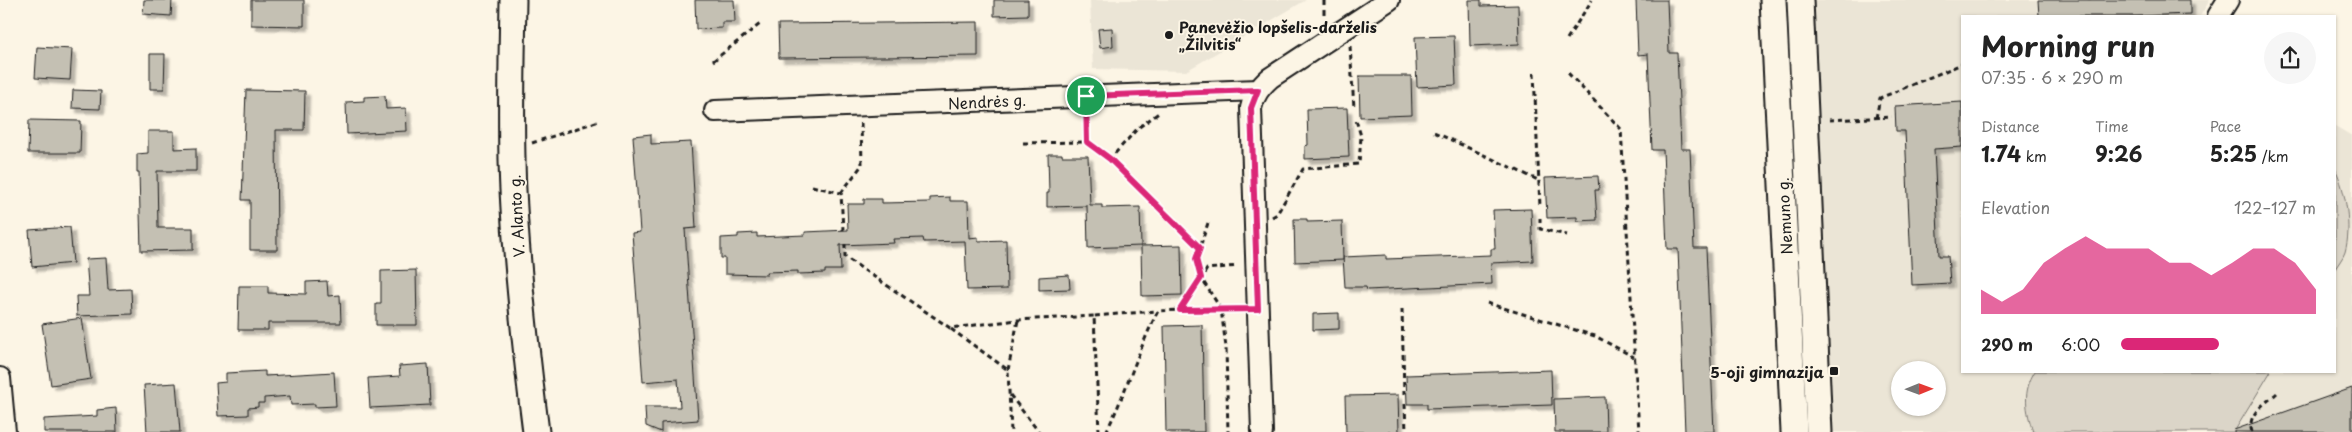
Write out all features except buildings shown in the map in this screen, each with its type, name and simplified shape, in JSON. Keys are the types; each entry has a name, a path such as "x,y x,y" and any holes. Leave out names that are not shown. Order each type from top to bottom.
{"main road":[{"name":"V. Alanto g.","path":"513,0 513,190 524,341 536,432"},
{"name":"Nemuno g.","path":"1773,0 1794,432"},
{"name":"Nemuno g.","path":"1800,0 1819,432"}],"street":[{"path":"1262,432 1251,108 1258,90 1270,78 1389,0"},
{"path":"2219,15 2228,0"},
{"name":"Nendrės g.","path":"715,111 1258,90"},
{"path":"0,378 5,432"}],"path":[{"path":"1324,0 1324,16"},
{"path":"1566,39 1592,0"},
{"path":"713,61 760,24"},
{"path":"1350,40 1354,108"},
{"path":"1876,118 1880,98 1961,64"},
{"path":"1534,73 1540,207"},
{"path":"1568,73 1621,129 1639,432"},
{"path":"1110,159 1138,128 1187,92"},
{"path":"1086,96 1087,142"},
{"path":"843,230 841,193 862,165 861,106"},
{"path":"1255,226 1277,214 1303,169 1359,164 1361,136 1355,117"},
{"path":"1829,120 1892,117"},
{"path":"512,149 599,121"},
{"path":"1434,132 1538,180"},
{"path":"1023,143 1087,142 1110,159 1200,248"},
{"path":"812,186 841,193"},
{"path":"1540,218 1540,229 1567,235"},
{"path":"1208,224 1196,259 1201,278 1220,309 1226,347 1228,432"},
{"path":"844,244 845,257 1008,370"},
{"path":"1180,310 1207,269 1256,265"},
{"path":"1487,303 1595,336 1635,358"},
{"path":"950,328 1018,320 1158,310 1258,309"},
{"path":"1402,309 1404,394"},
{"path":"1106,432 1117,411 1141,345 1158,310"},
{"path":"1094,316 1099,432"},
{"path":"1011,432 1008,370 1018,320"},
{"path":"2252,432 2250,426 2252,416 2276,393"},
{"path":"1009,395 1039,432"},
{"path":"1405,404 1406,432"}],"shaded area":[{"name":"Panevėžio lopšelis-darželis „Žilvitis“","path":"1090,0 1306,0 1186,71 1093,69"},
{"path":"1809,0 2210,0 2201,15 1961,15 1961,373 2336,373 2336,127 2352,136 2352,432 1831,432"},
{"path":"2336,170 2345,199 2348,221 2347,242 2342,259 2336,268"},
{"path":"2034,373 2270,373 2234,432 2033,432 2026,401"}],"place":[{"name":"Panevėžio lopšelis-darželis „Žilvitis“","path":"1169,35"},
{"name":"5-oji gimnazija","path":"1834,371"}],"route":[{"path":"1258,90 1251,108 1258,309 1180,310 1201,278 1196,259 1200,248 1110,159 1087,142 1086,96 1258,90"}]}
